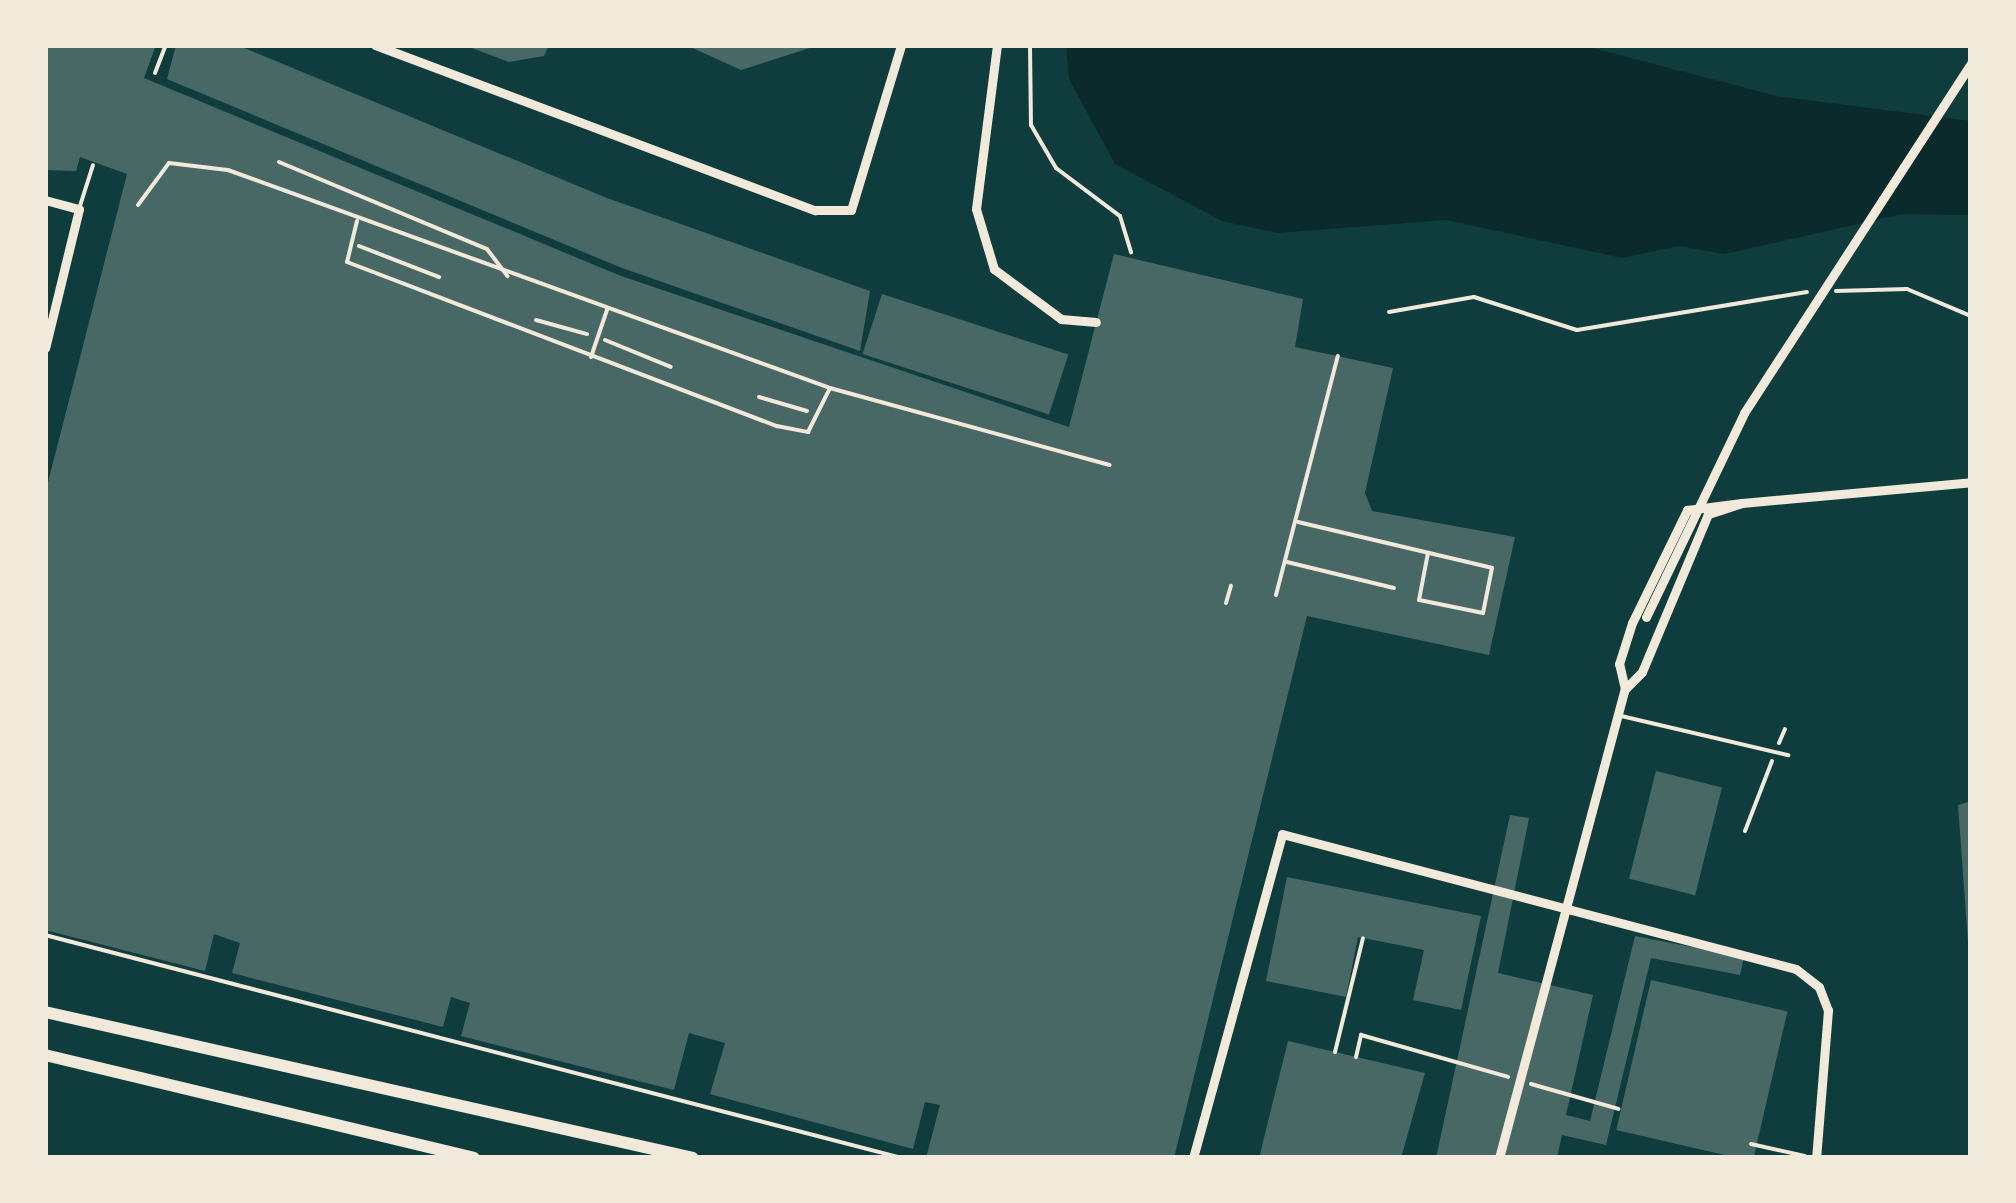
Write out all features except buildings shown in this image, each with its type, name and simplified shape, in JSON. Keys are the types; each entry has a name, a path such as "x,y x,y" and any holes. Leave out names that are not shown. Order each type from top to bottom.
{"main road":[{"path":"45,1012 693,1158"},
{"path":"45,1055 474,1158"}],"street":[{"path":"375,45 815,210 851,210 901,45"},
{"path":"997,45 976,208 994,269 1061,319 1096,322"},
{"path":"1646,617 1744,413 1971,63"},
{"path":"45,200 79,209 45,348"},
{"path":"1625,688 1619,664 1632,623 1687,510 1971,482"},
{"path":"1499,1158 1625,688 1642,672 1708,514 1742,503"},
{"path":"1193,1158 1282,834 1563,912 1796,969 1819,987 1828,1010 1816,1158"}],"lane":[{"path":"156,73 166,45"},
{"path":"280,162 488,250 507,276"},
{"path":"138,205 169,164 198,163 830,388 1110,464"},
{"path":"79,209 93,165"},
{"path":"358,220 347,262 777,426 808,432 822,416 830,388"},
{"path":"591,357 606,310"},
{"path":"1276,595 1338,356"},
{"path":"1298,522 1492,568 1483,613 1419,600 1428,553"},
{"path":"1286,562 1394,588"},
{"path":"1226,603 1231,586"},
{"path":"1617,715 1788,755"},
{"path":"45,935 902,1158"}],"path":[{"path":"1030,45 1031,125 1056,168 1120,216 1131,252"},
{"path":"350,242 439,277"},
{"path":"1831,292 1907,289 1971,316"},
{"path":"1390,312 1474,298 1577,330 1755,294 1812,292"},
{"path":"536,320 671,366"},
{"path":"759,397 822,416"},
{"path":"1745,831 1785,728"},
{"path":"1336,1052 1364,938"},
{"path":"1356,1057 1361,1035 1619,1109"},
{"path":"1751,1144 1816,1158"}],"water":[{"path":"1066,45 1581,45 1777,96 1971,121 1971,215 1903,214 1725,254 1679,246 1622,258 1446,220 1277,233 1222,221 1115,164 1069,79"}]}
